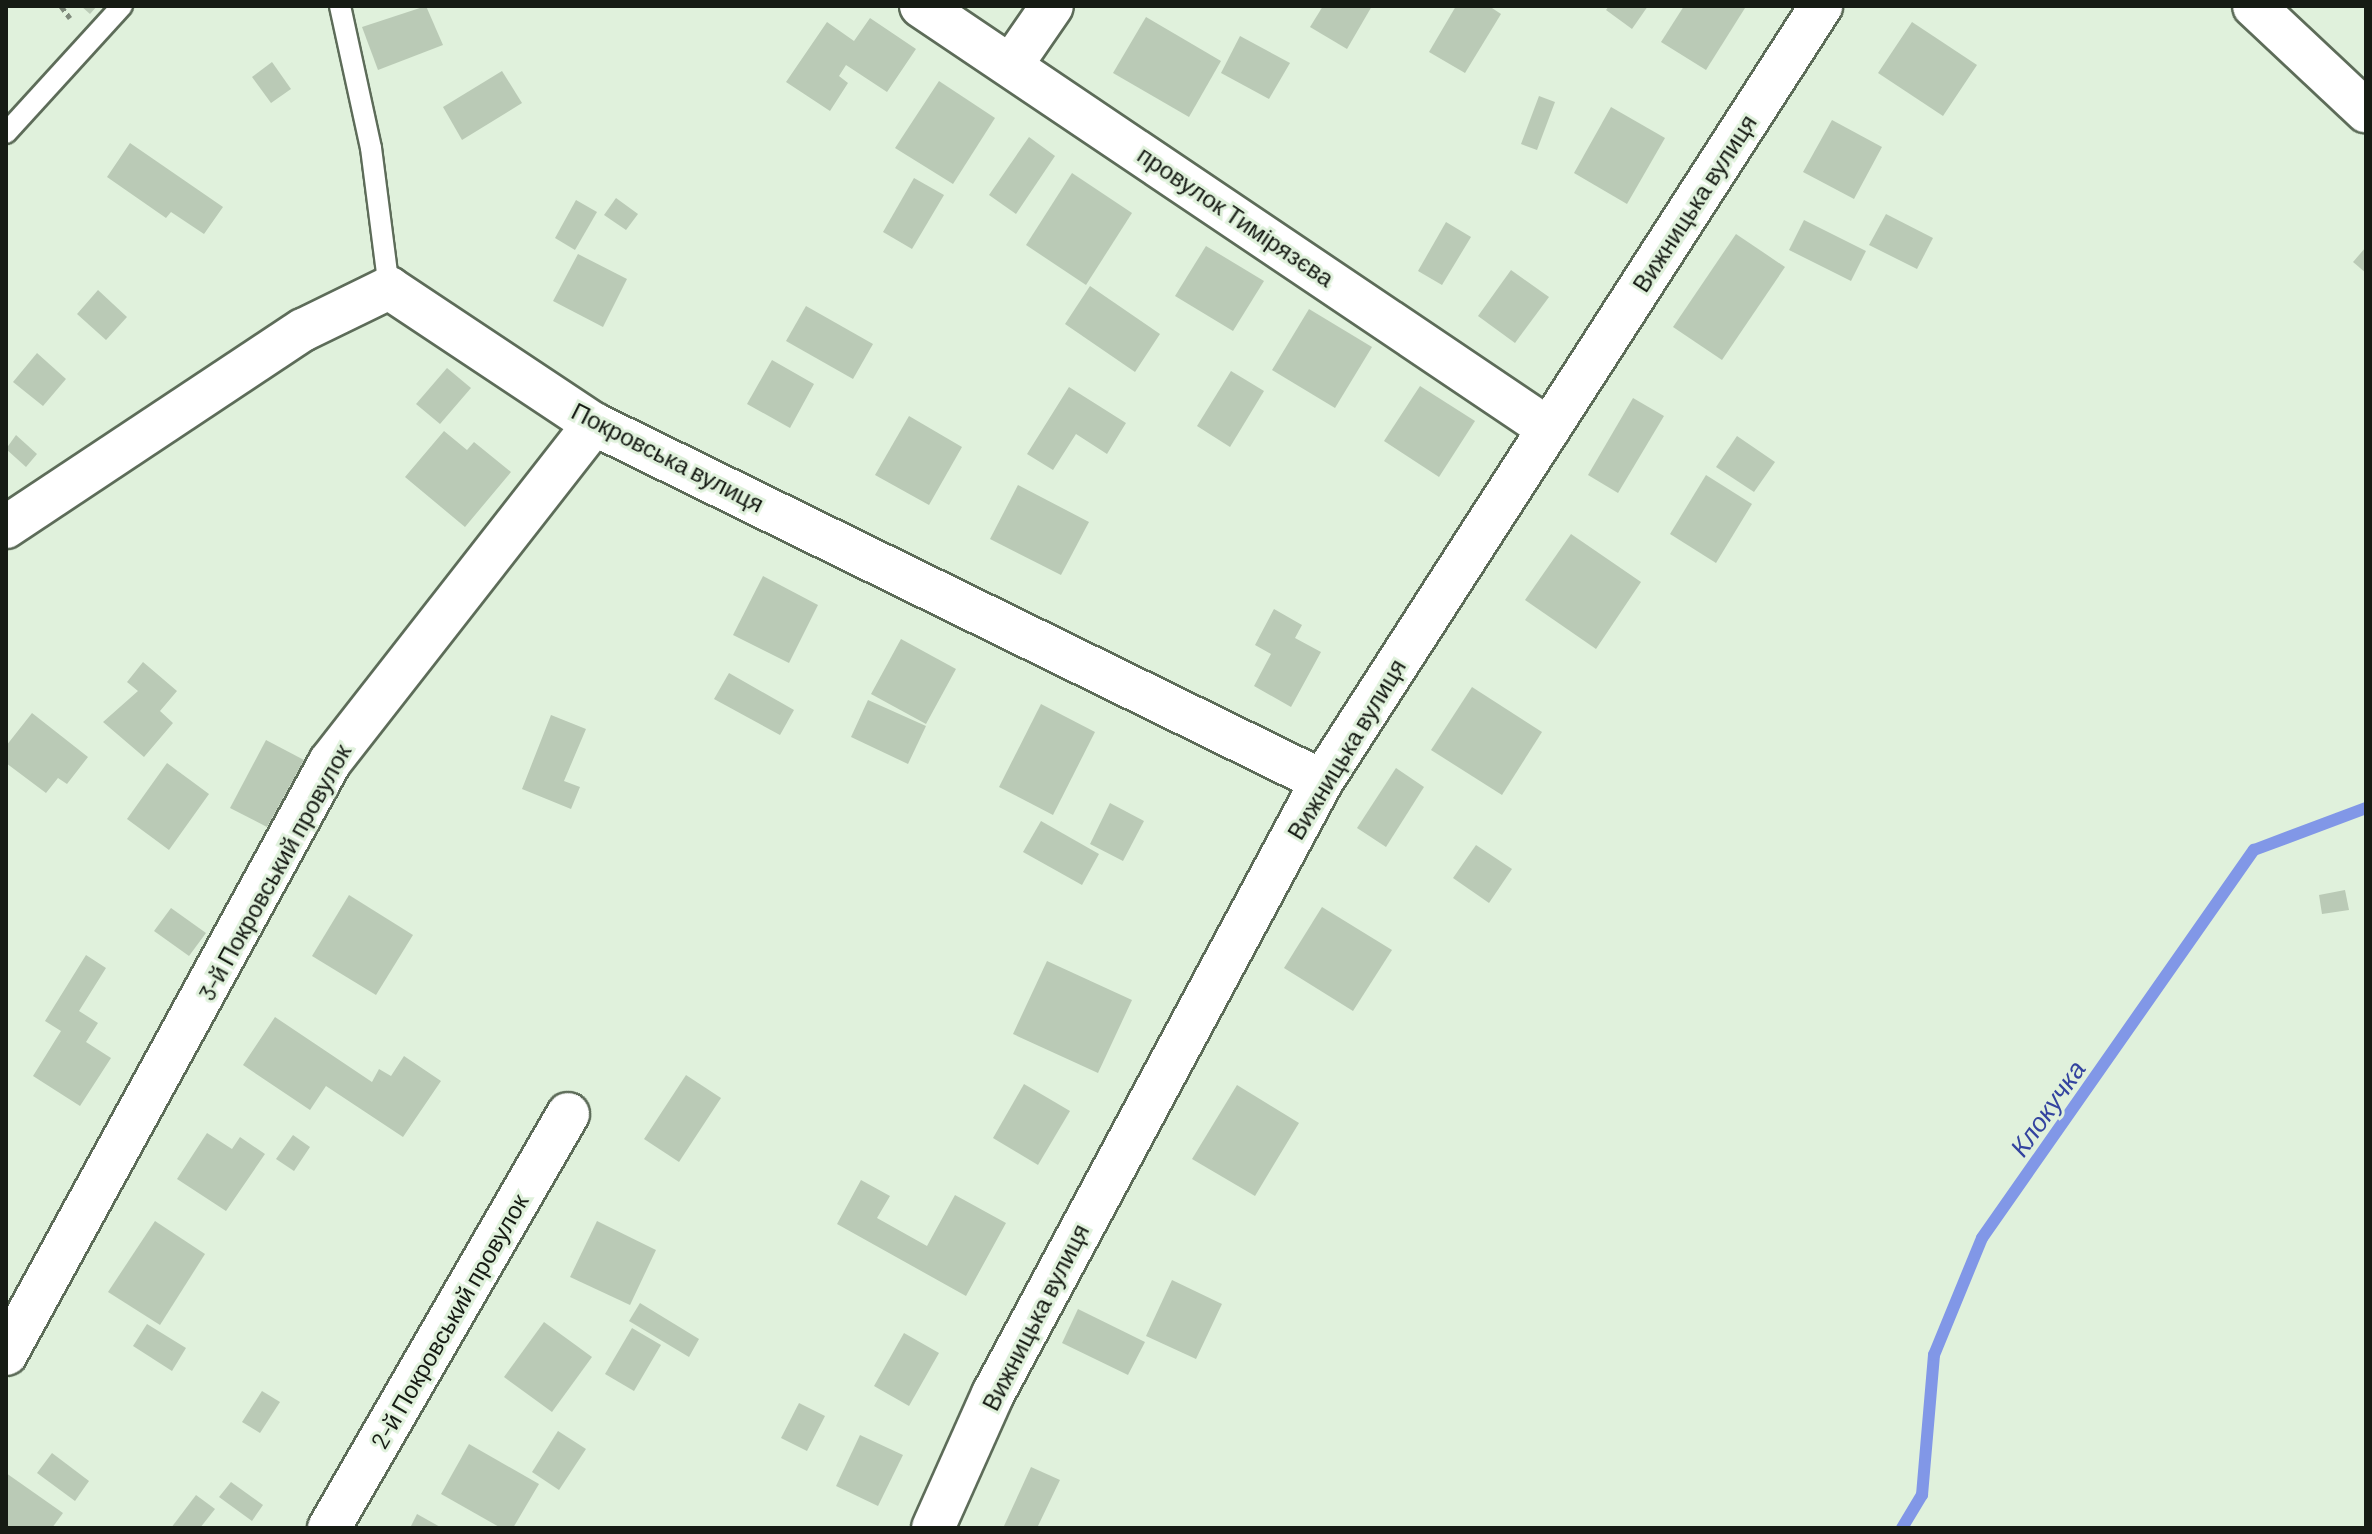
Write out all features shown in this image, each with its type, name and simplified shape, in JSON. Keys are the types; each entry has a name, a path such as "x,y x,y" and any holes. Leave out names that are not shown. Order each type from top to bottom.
{"street":[{"name":"провулок Тимірязєва","path":"921,6 1012,64 1549,429"},
{"path":"1012,64 1052,6"},
{"name":"Вижницька вулиця","path":"933,1528 993,1394 1322,781 1821,6"},
{"path":"2254,6 2366,111"},
{"name":"Покровська вулиця","path":"389,288 594,424 1322,781"},
{"path":"6,527 303,330 389,288"},
{"name":"3-й Покровський провулок","path":"6,1354 330,762 594,424"},
{"name":"2-й Покровський провулок","path":"329,1528 568,1114"}],"lane":[{"path":"6,133 122,6"},
{"path":"340,6 371,148 389,288"}],"building":[{"path":"81,6 97,6 90,14"},
{"path":"426,6 443,45 378,70 362,27"},
{"path":"1323,6 1372,6 1347,49 1310,27"},
{"path":"1456,6 1489,6 1501,14 1465,73 1429,52"},
{"path":"1609,6 1648,6 1632,29 1606,10"},
{"path":"1684,6 1745,8 1706,70 1661,42"},
{"path":"1146,17 1221,61 1189,117 1113,73"},
{"path":"870,18 916,49 887,92 846,65 839,76 848,83 830,111 786,82 827,22 854,41"},
{"path":"1912,22 1977,65 1943,116 1878,73"},
{"path":"1240,36 1290,63 1269,99 1221,73"},
{"path":"272,62 291,89 271,103 252,77"},
{"path":"502,71 522,103 462,140 443,107"},
{"path":"939,81 995,118 953,184 895,148"},
{"path":"1539,96 1555,102 1537,150 1521,144"},
{"path":"1611,107 1665,138 1627,204 1574,173"},
{"path":"1832,120 1882,147 1854,199 1803,172"},
{"path":"1029,137 1055,156 1016,214 989,195"},
{"path":"130,143 223,207 204,234 171,212 166,218 107,177"},
{"path":"1072,173 1132,213 1086,285 1026,245"},
{"path":"914,178 944,195 912,249 883,232"},
{"path":"616,198 638,214 626,230 604,215"},
{"path":"576,200 597,212 575,250 555,238"},
{"path":"1886,214 1933,238 1917,269 1869,245"},
{"path":"1804,220 1866,251 1851,281 1789,250"},
{"path":"1446,222 1471,237 1442,285 1418,271"},
{"path":"1736,234 1785,267 1722,360 1673,327"},
{"path":"1206,246 1264,281 1233,331 1175,296"},
{"path":"2366,247 2366,273 2353,262"},
{"path":"578,254 627,279 603,327 553,301"},
{"path":"1511,270 1549,297 1515,343 1478,316"},
{"path":"1090,286 1160,334 1135,372 1065,324"},
{"path":"98,290 127,317 106,340 77,314"},
{"path":"806,306 873,344 853,379 786,341"},
{"path":"1309,309 1372,347 1335,408 1272,370"},
{"path":"37,353 66,379 43,406 13,382"},
{"path":"772,360 814,384 790,428 747,404"},
{"path":"447,368 471,388 440,424 416,404"},
{"path":"1231,371 1264,391 1230,447 1197,426"},
{"path":"1420,386 1475,421 1439,477 1384,441"},
{"path":"1069,387 1126,423 1107,454 1076,434 1053,470 1027,454"},
{"path":"1633,398 1664,416 1618,493 1588,475"},
{"path":"909,416 962,447 929,505 875,475"},
{"path":"444,431 467,450 474,442 511,472 465,527 405,477"},
{"path":"16,435 37,454 26,467 6,449"},
{"path":"1737,436 1775,462 1754,492 1716,467"},
{"path":"1706,475 1752,504 1716,563 1670,534"},
{"path":"1018,485 1089,522 1061,575 990,539"},
{"path":"1571,534 1641,582 1596,649 1525,600"},
{"path":"763,576 818,605 789,663 733,635"},
{"path":"1274,609 1302,625 1295,638 1321,652 1291,707 1254,686 1271,654 1255,645"},
{"path":"901,639 956,669 926,724 871,694"},
{"path":"143,662 177,691 160,711 173,723 144,757 103,722 138,691 127,682"},
{"path":"729,673 794,710 780,735 714,699"},
{"path":"1472,687 1542,732 1502,795 1431,750"},
{"path":"868,700 926,726 908,764 851,737"},
{"path":"1041,704 1095,732 1053,815 999,787"},
{"path":"32,713 88,757 67,784 58,778 46,793 6,763 6,746"},
{"path":"551,715 586,729 564,781 580,787 571,809 522,789"},
{"path":"266,740 304,760 267,827 230,808"},
{"path":"167,763 209,794 169,850 127,819"},
{"path":"1396,768 1424,787 1386,847 1357,828"},
{"path":"1110,803 1144,821 1123,861 1090,844"},
{"path":"1041,821 1099,854 1082,885 1023,852"},
{"path":"1476,845 1512,869 1489,903 1453,878"},
{"path":"2345,890 2349,910 2322,914 2319,895"},
{"path":"349,895 413,935 376,995 312,956"},
{"path":"1322,907 1392,950 1353,1011 1284,968"},
{"path":"171,908 206,933 189,956 154,931"},
{"path":"86,955 106,968 79,1011 98,1023 86,1042 111,1058 80,1106 33,1076 61,1031 45,1021"},
{"path":"1047,961 1132,1000 1098,1073 1013,1034"},
{"path":"275,1017 372,1082 379,1069 391,1076 404,1056 441,1081 403,1137 326,1086 310,1110 243,1065"},
{"path":"686,1075 721,1098 679,1162 644,1139"},
{"path":"1024,1084 1070,1111 1038,1165 993,1138"},
{"path":"1237,1085 1299,1123 1255,1196 1192,1159"},
{"path":"207,1133 232,1149 240,1137 265,1154 226,1211 177,1179"},
{"path":"293,1135 310,1147 294,1171 276,1159"},
{"path":"861,1180 890,1196 877,1218 927,1246 955,1195 1006,1223 966,1296 837,1224"},
{"path":"155,1221 205,1254 160,1325 108,1292"},
{"path":"597,1221 656,1250 630,1305 570,1277"},
{"path":"1172,1280 1222,1304 1196,1359 1146,1336"},
{"path":"640,1303 699,1339 689,1357 629,1321"},
{"path":"1078,1309 1145,1342 1128,1375 1062,1343"},
{"path":"544,1322 592,1357 552,1412 504,1377"},
{"path":"147,1324 186,1348 172,1371 133,1346"},
{"path":"632,1328 661,1345 634,1391 605,1374"},
{"path":"904,1333 939,1353 909,1406 874,1386"},
{"path":"262,1391 280,1402 260,1433 242,1422"},
{"path":"799,1403 825,1416 807,1451 781,1438"},
{"path":"558,1431 586,1449 559,1490 532,1472"},
{"path":"860,1435 903,1455 878,1506 836,1486"},
{"path":"469,1444 539,1484 513,1528 501,1528 441,1494"},
{"path":"52,1453 89,1481 75,1501 37,1473"},
{"path":"1031,1467 1060,1480 1037,1528 1008,1528 1004,1526"},
{"path":"6,1473 63,1513 52,1528 6,1528"},
{"path":"231,1482 263,1505 252,1521 219,1497"},
{"path":"196,1495 215,1509 200,1528 171,1528"},
{"path":"417,1514 442,1528 410,1528"}],"waterway":[{"name":"Клокучка","path":"1902,1528 1922,1495 1934,1355 1982,1238 2254,850 2366,808"}]}
